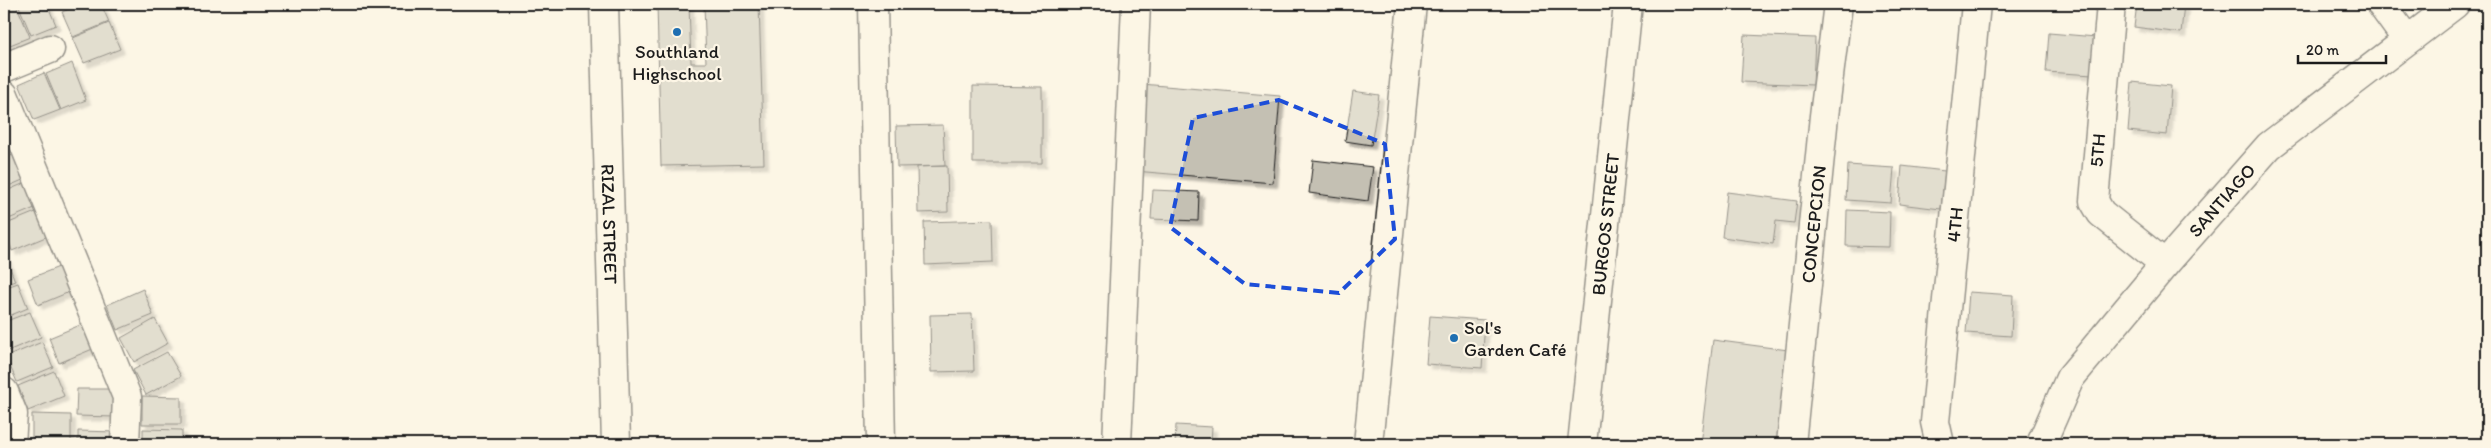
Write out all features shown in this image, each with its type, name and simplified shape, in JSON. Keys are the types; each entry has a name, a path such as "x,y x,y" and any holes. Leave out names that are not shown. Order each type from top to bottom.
{"street":[{"name":"RIZAL STREET","path":"604,4 616,444"},
{"path":"873,4 881,444"},
{"path":"1117,444 1136,4"},
{"path":"1368,444 1412,4"},
{"name":"BURGOS STREET","path":"1582,444 1628,4"},
{"name":"CONCEPCION","path":"1791,444 1824,116 1838,4"},
{"name":"4TH","path":"1940,444 1935,422 1976,4"},
{"name":"5TH","path":"2111,4 2094,201 2101,213 2165,264"},
{"path":"2381,4 2407,40"},
{"name":"SANTIAGO","path":"2040,444 2070,378 2165,264 2269,146 2455,4"},
{"path":"4,68 50,49"},
{"path":"4,95 127,397 125,444"},
{"path":"4,392 13,414 11,444"}],"highlighted area":[{"path":"1279,100 1385,144 1395,239 1339,293 1245,284 1170,227 1193,118"}],"building":[{"path":"16,4 30,37 5,47 4,5"},
{"path":"18,4 47,4 56,25 31,35"},
{"path":"81,4 101,4 109,22 73,37 62,12"},
{"path":"657,4 689,4 691,63 706,63 704,4 759,4 764,164 661,166"},
{"path":"2137,4 2184,4 2181,33 2134,27"},
{"path":"109,23 120,49 84,63 73,38"},
{"path":"2049,33 2096,37 2093,75 2046,72"},
{"path":"1744,35 1815,38 1813,85 1741,82"},
{"path":"72,63 86,100 61,110 46,74"},
{"path":"44,73 60,110 34,120 19,84"},
{"path":"2132,82 2171,86 2167,135 2128,131"},
{"path":"1142,84 1280,96 1273,183 1135,171"},
{"path":"973,86 1042,87 1042,163 973,163"},
{"path":"1353,91 1379,95 1371,145 1345,141"},
{"path":"4,125 14,150 4,154"},
{"path":"943,125 945,166 897,167 896,126"},
{"path":"15,154 25,179 4,188 4,159"},
{"path":"1313,160 1373,167 1368,201 1309,193"},
{"path":"1848,165 1894,168 1891,203 1846,200"},
{"path":"947,166 948,212 918,213 917,167"},
{"path":"1902,166 1945,171 1941,209 1899,204"},
{"path":"27,182 37,207 4,221 4,192"},
{"path":"1153,190 1199,192 1198,221 1151,219"},
{"path":"1727,192 1797,201 1794,223 1776,221 1773,244 1722,237"},
{"path":"1847,210 1890,212 1889,247 1846,246"},
{"path":"38,211 48,236 12,251 4,225"},
{"path":"992,220 993,262 925,265 924,222"},
{"path":"4,256 15,281 4,285"},
{"path":"64,265 74,290 38,305 28,279"},
{"path":"18,283 28,308 4,318 4,288"},
{"path":"143,289 153,315 117,330 107,305"},
{"path":"1969,292 2013,295 2011,336 1966,333"},
{"path":"30,312 41,337 5,352 4,322"},
{"path":"972,314 974,371 931,372 930,315"},
{"path":"1430,316 1485,320 1482,368 1426,364"},
{"path":"155,319 168,343 134,362 121,338"},
{"path":"85,323 95,348 59,363 49,338"},
{"path":"1713,340 1788,350 1777,444 1700,444"},
{"path":"42,342 53,367 17,382 6,357"},
{"path":"167,352 181,376 146,395 133,370"},
{"path":"54,371 64,396 28,411 18,386"},
{"path":"77,389 116,389 115,417 76,416"},
{"path":"142,396 181,397 181,424 142,424"},
{"path":"32,414 71,415 71,442 32,441"},
{"path":"1176,425 1212,427 1211,444 1175,444"},
{"path":"143,429 182,430 182,444 143,444"},
{"path":"78,431 117,432 117,444 78,444"}],"place":[{"name":"Southland Highschool","path":"677,32"},
{"name":"Sol's Garden Café","path":"1454,338"}]}
